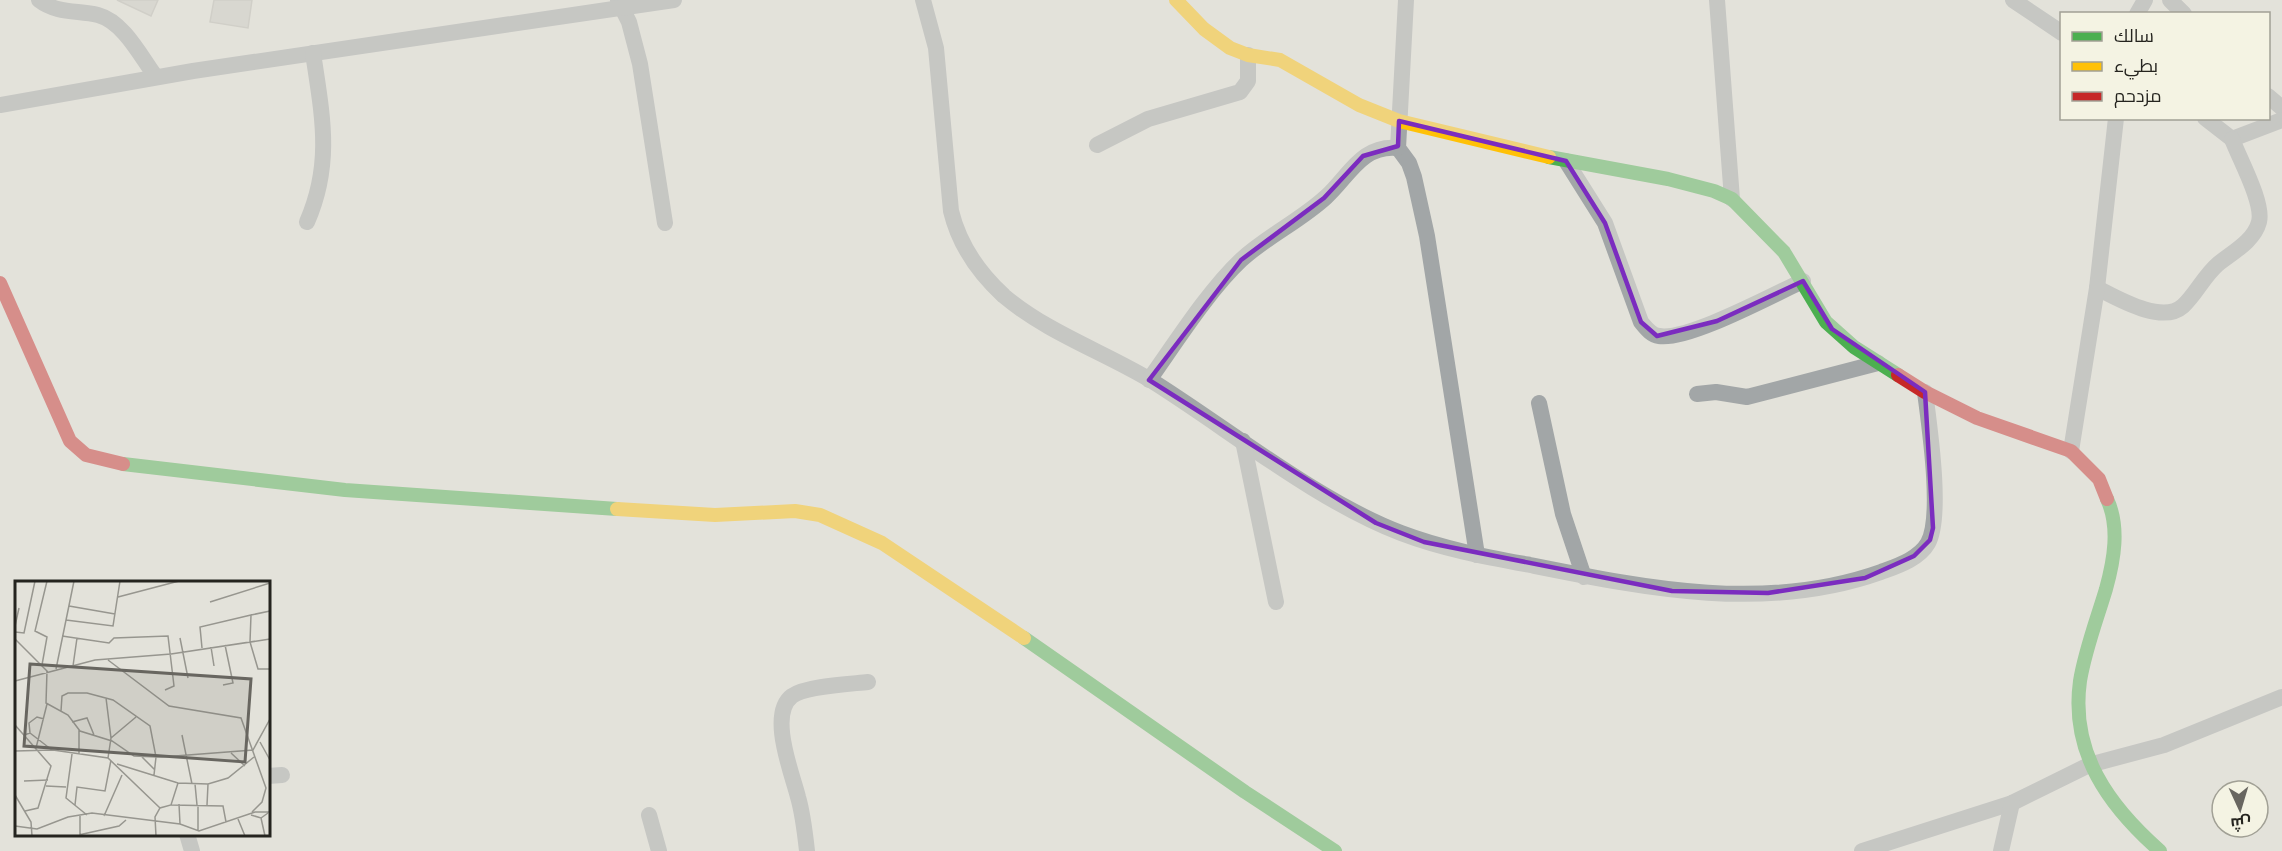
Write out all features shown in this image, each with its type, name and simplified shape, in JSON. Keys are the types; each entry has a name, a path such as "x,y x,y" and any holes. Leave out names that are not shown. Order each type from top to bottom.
{"street":[{"path":"39,0 56,9 106,18 124,34 156,76"},
{"path":"0,105 156,76 620,4 674,0"},
{"path":"923,0 936,48 951,212 958,235 970,256 1000,292 1030,316 1149,380 1376,523 1424,542 1584,576 1672,591 1768,592 1827,586 1864,578 1904,563 1924,549 1934,528 1932,464 1925,392"},
{"path":"1176,0 1218,41 1248,55 1280,60 1359,105 1399,121 1530,154 1668,179 1714,191 1732,200 1784,252 1803,280 1816,307 1832,329 1878,363 1925,392 1977,418 2071,451 2097,475 2112,512 2114,531 2112,574 2085,658 2078,699 2079,724 2089,765 2103,790 2124,819 2154,848"},
{"path":"1406,0 1398,148 1414,177 1427,236 1478,555"},
{"path":"1717,0 1732,200"},
{"path":"2013,0 2060,32"},
{"path":"2170,0 2182,12"},
{"path":"620,4 633,34 642,73 665,223"},
{"path":"307,222 319,189 324,141 313,53"},
{"path":"1097,145 1148,119 1240,92 1248,81 1248,55"},
{"path":"2270,98 2282,108"},
{"path":"2071,451 2097,288 2116,120"},
{"path":"2097,288 2147,310 2169,312 2177,310 2210,271 2247,242 2259,221 2260,213 2232,139 2208,120"},
{"path":"2232,139 2282,120"},
{"path":"1149,380 1187,327 1241,260 1324,198 1363,156 1382,149 1398,148"},
{"path":"1566,161 1603,217 1641,322 1647,330 1658,336 1677,334 1717,321 1803,280"},
{"path":"0,283 63,428 70,441 86,455 129,466 345,490 671,513 720,515 793,511 821,515 865,535 915,563 1107,695 1214,773 1335,851"},
{"path":"1697,394 1716,392 1747,397 1878,363"},
{"path":"1539,403 1563,514 1584,576"},
{"path":"1243,441 1276,602"},
{"path":"807,851 799,798 783,735 781,721 784,704 795,694 868,682"},
{"path":"1862,851 2012,803 2089,765 2164,745 2282,697"},
{"path":"2001,851 2012,803"},
{"path":"649,815 659,851"},
{"path":"188,836 192,851"}],"highlighted area":[{"path":"1399,121 1566,161 1605,223 1641,322 1657,336 1717,321 1803,281 1832,329 1925,392 1933,528 1930,540 1914,556 1865,578 1768,593 1672,591 1424,542 1376,523 1149,380 1241,260 1324,198 1363,156 1398,146"}],"building":[{"path":"117,0 158,0 151,16"},
{"path":"214,0 252,0 248,28 210,22"}],"traffic: fast":[{"path":"1549,157 1668,179 1714,191 1732,199 1784,252 1826,322 1854,347 1898,375"},
{"path":"123,464 345,490 617,509"},
{"path":"2107,499 2115,532 2113,555 2106,589 2082,669 2078,707 2081,732 2087,755 2110,796 2125,816 2160,851"},
{"path":"1024,638 1245,792 1335,851"}],"traffic: slow":[{"path":"1176,0 1204,29 1230,48 1248,55 1280,60 1359,105 1399,121 1549,157"},
{"path":"617,509 715,515 795,511 820,515 882,543 1024,638"}],"traffic: jam":[{"path":"0,283 70,441 86,455 123,464"},
{"path":"1898,375 1925,392 1977,418 2071,451 2099,479 2107,499"}]}
